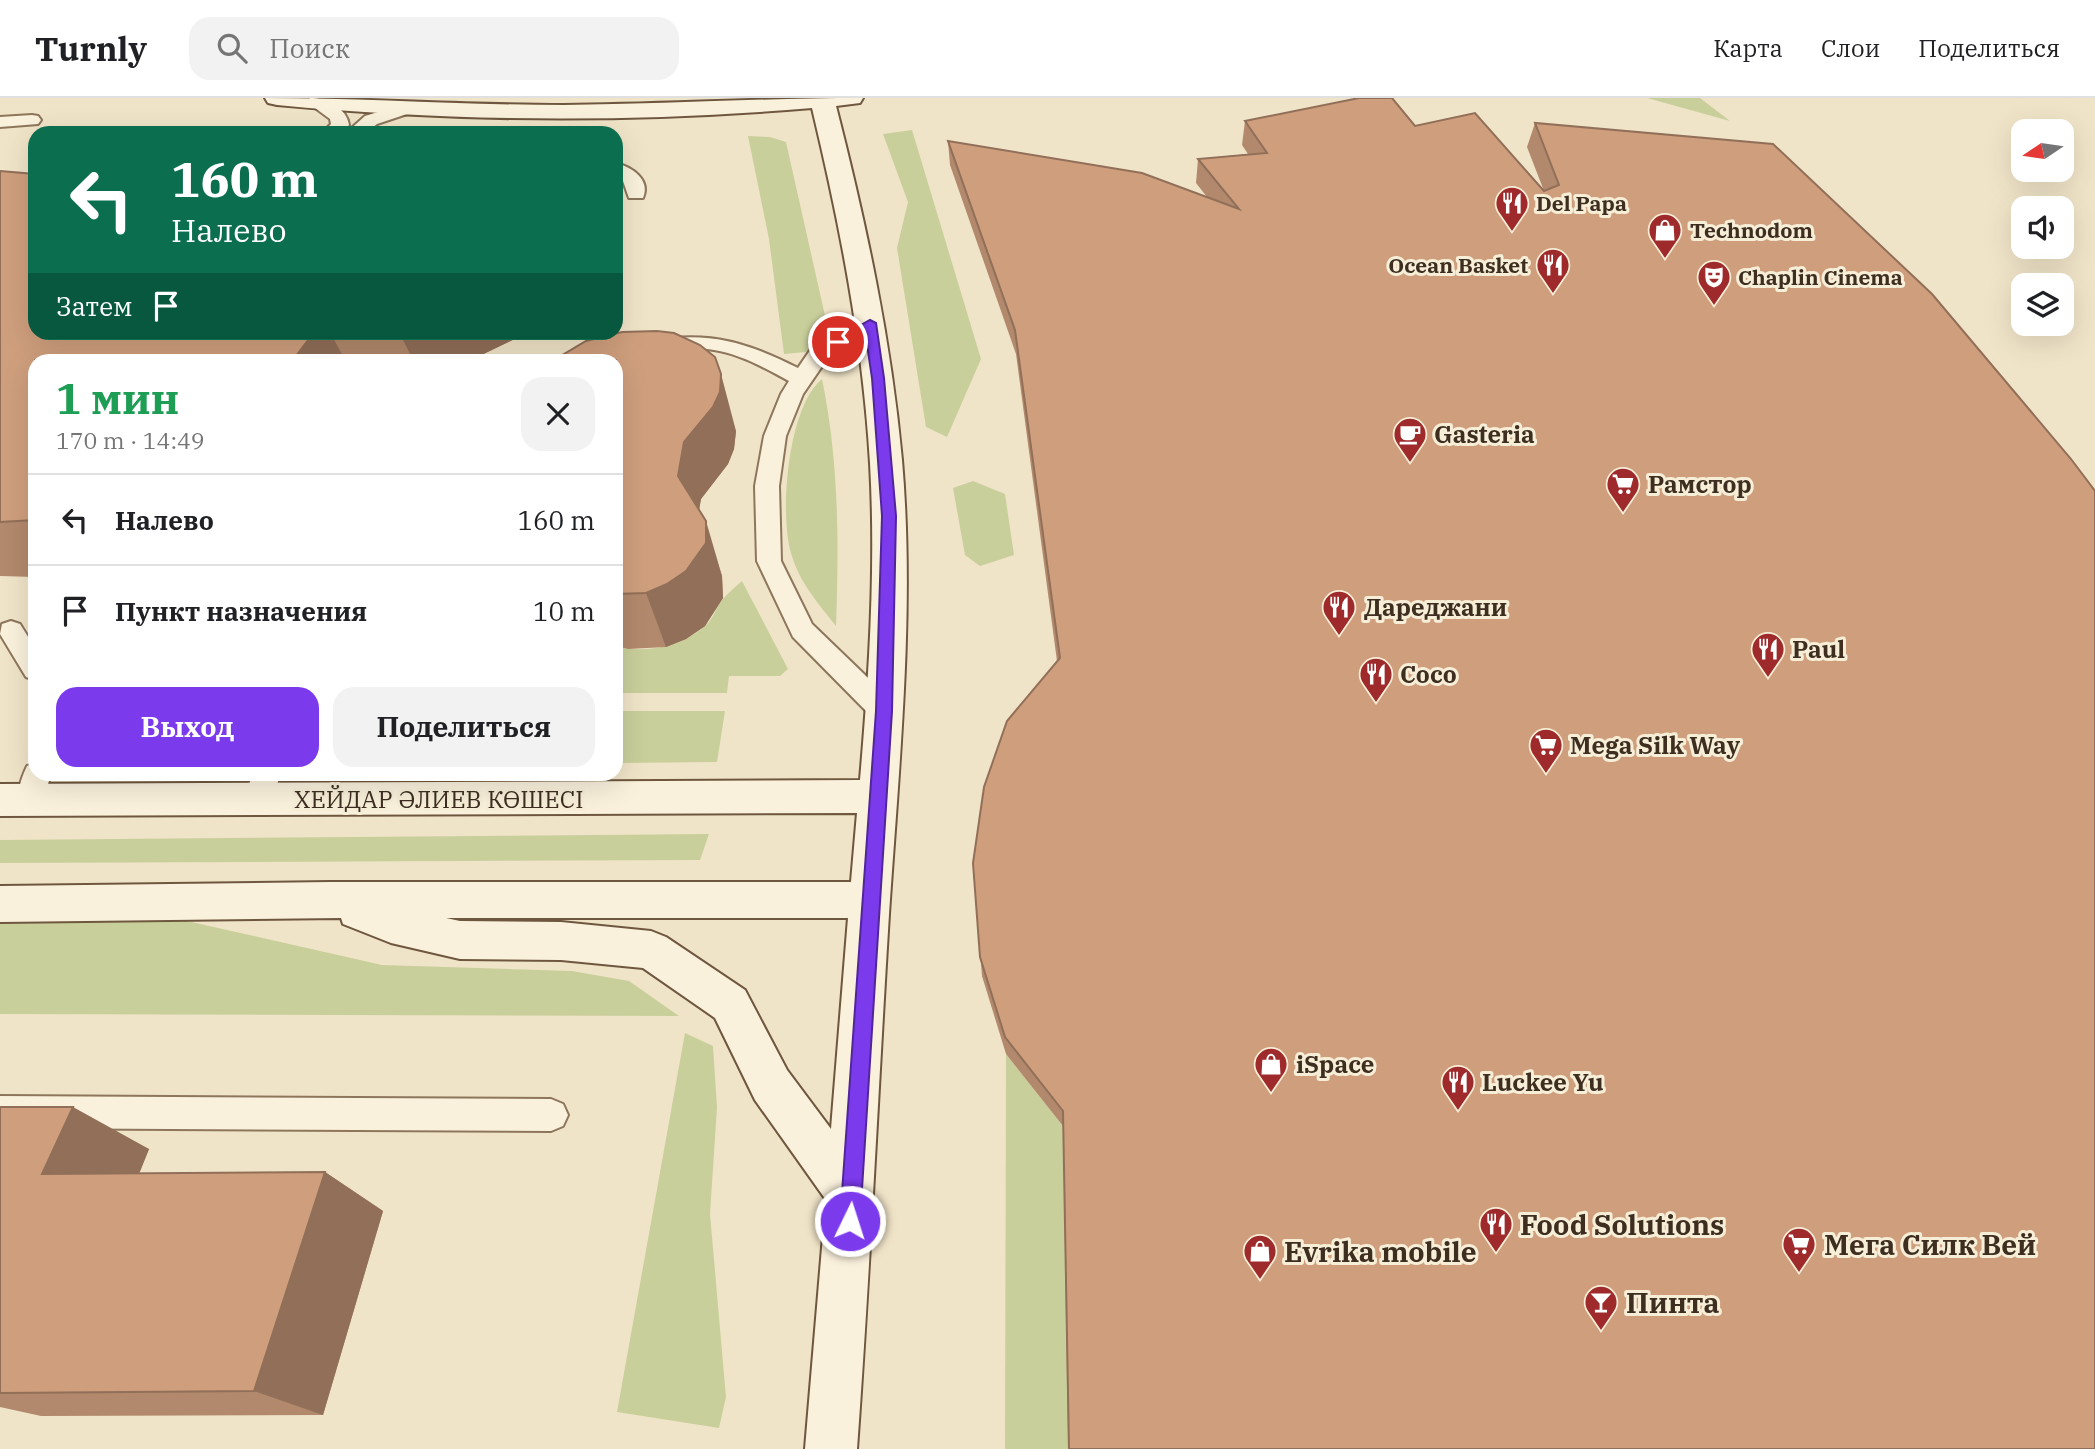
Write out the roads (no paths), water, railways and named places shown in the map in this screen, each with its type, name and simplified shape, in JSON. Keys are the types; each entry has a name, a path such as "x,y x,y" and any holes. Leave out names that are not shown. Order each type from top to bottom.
{"street":[{"path":"277,98 407,108 619,110 850,98"},
{"path":"823,99 862,264 878,378 889,516 884,711 852,1196 831,1449"},
{"name":"ХЕЙДАР ӘЛИЕВ КӨШЕСІ","path":"23,791 262,786 731,799 878,796"},
{"path":"0,904 330,900 871,900"},
{"path":"330,900 391,924 460,940 561,941 651,950 730,1004 771,1085 852,1196"}],"lane":[{"path":"316,102 339,117 339,126"},
{"path":"364,126 371,120 407,108"},
{"path":"0,122 32,120"},
{"path":"623,172 629,174 635,182 636,194"},
{"path":"870,323 821,351 792,394 775,436 767,486 769,561 802,630 884,711"},
{"path":"612,354 668,345 712,343 761,359 802,379"},
{"path":"11,631 28,659"},
{"path":"0,1112 551,1115"}],"place":[{"name":"Del Papa","path":"1512,233"},
{"name":"Technodom","path":"1665,260"},
{"name":"Ocean Basket","path":"1553,295"},
{"name":"Chaplin Cinema","path":"1714,307"},
{"name":"Gasteria","path":"1410,464"},
{"name":"Рамстор","path":"1623,514"},
{"name":"Дареджани","path":"1339,637"},
{"name":"Paul","path":"1768,679"},
{"name":"Coco","path":"1376,704"},
{"name":"Mega Silk Way","path":"1546,775"},
{"name":"iSpace","path":"1271,1094"},
{"name":"Luckee Yu","path":"1458,1112"},
{"name":"Food Solutions","path":"1496,1254"},
{"name":"Мега Силк Вей","path":"1799,1274"},
{"name":"Evrika mobile","path":"1260,1281"},
{"name":"Пинта","path":"1601,1332"}]}
